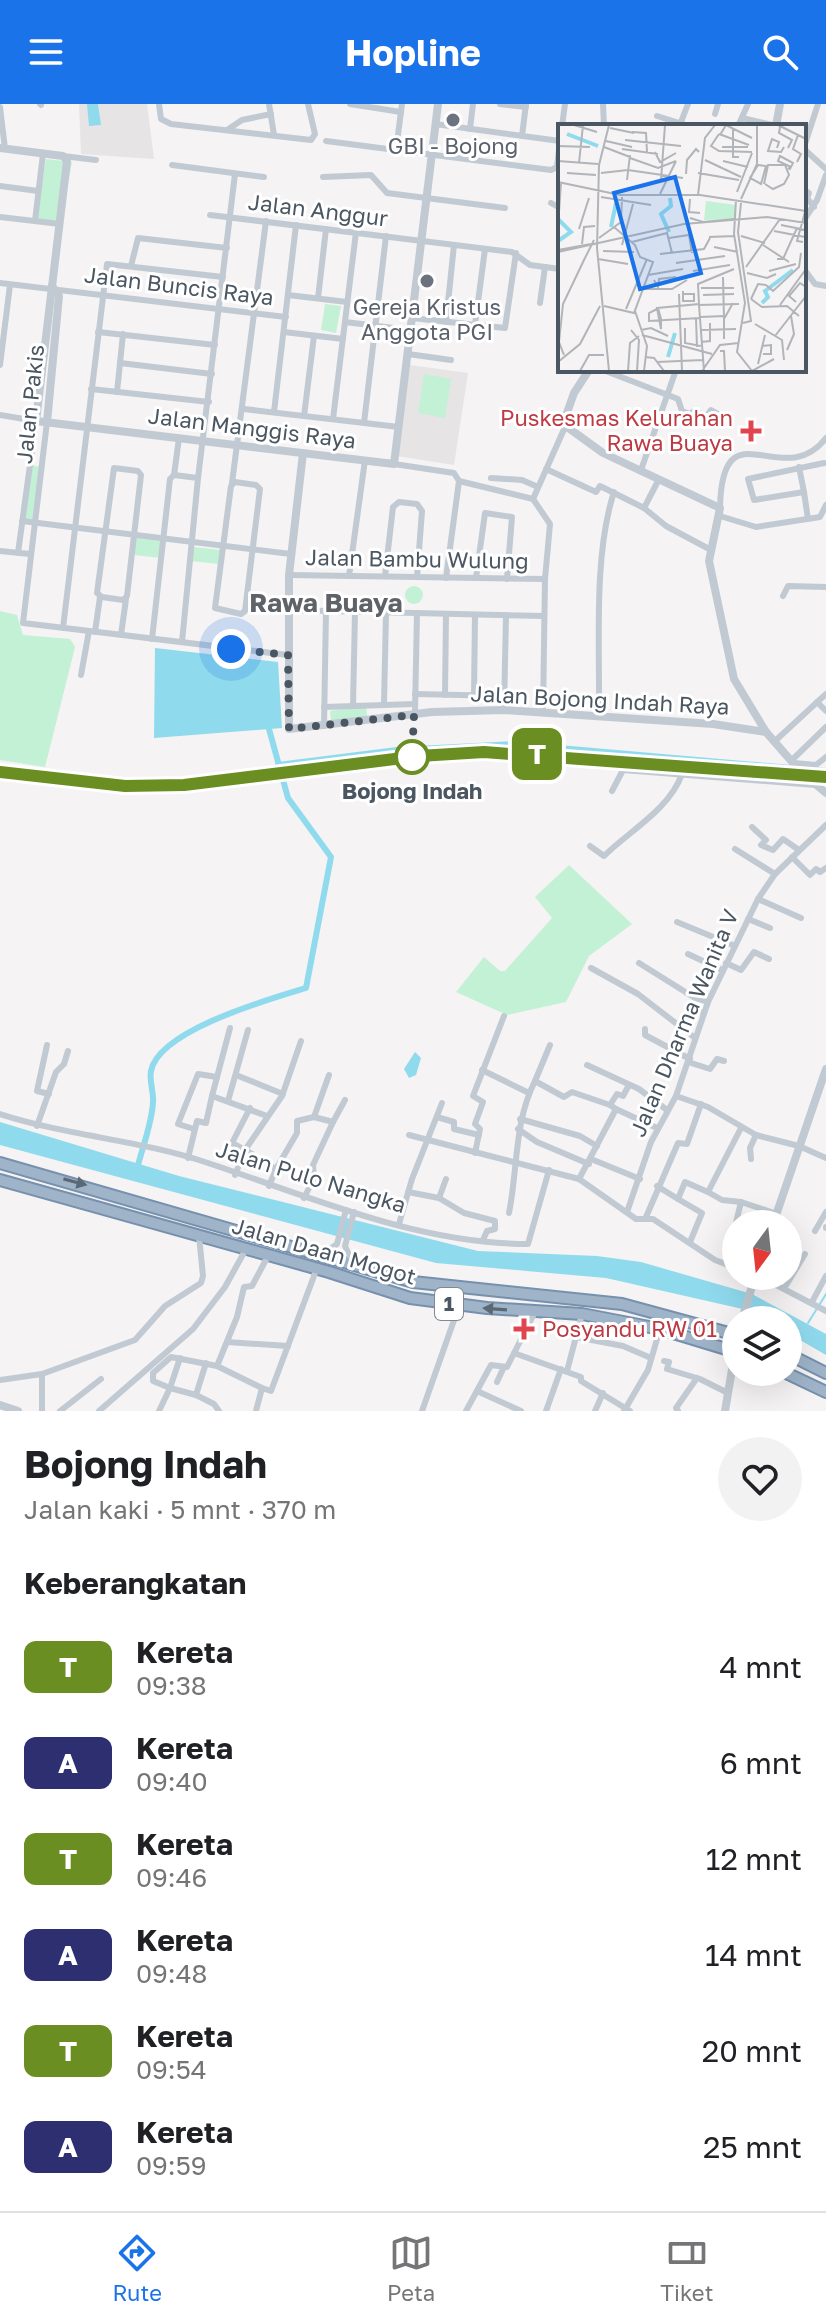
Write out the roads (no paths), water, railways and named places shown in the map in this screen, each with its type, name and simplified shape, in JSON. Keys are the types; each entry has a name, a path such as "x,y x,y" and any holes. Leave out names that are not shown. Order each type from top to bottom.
{"highway":[{"name":"Jalan Daan Mogot","path":"0,1163 433,1286 622,1304 722,1331"},
{"name":"Jalan Daan Mogot","path":"0,1180 317,1268 410,1298 459,1306 582,1314 660,1329 722,1348"},
{"path":"149,1221 156,1215 154,1205"},
{"path":"167,1226 165,1218 172,1210"},
{"path":"802,1361 826,1373"},
{"path":"802,1381 825,1392"}],"street":[{"path":"159,104 165,123 311,140 315,134 308,104"},
{"path":"269,104 274,135"},
{"path":"350,104 401,112"},
{"path":"396,150 402,104"},
{"path":"394,464 438,104"},
{"path":"470,129 473,104"},
{"path":"500,104 526,106 522,136"},
{"path":"562,124 565,104"},
{"path":"603,104 604,124"},
{"path":"681,122 688,104"},
{"path":"715,114 718,104"},
{"path":"740,122 748,104"},
{"path":"776,124 780,104"},
{"path":"806,142 818,104"},
{"path":"0,107 3,149 96,160"},
{"path":"227,130 242,120 271,114"},
{"path":"657,116 685,124"},
{"path":"435,124 558,140"},
{"path":"326,141 551,170 557,167 558,158"},
{"path":"806,150 826,169"},
{"path":"35,221 43,154"},
{"name":"Jalan Pakis","path":"18,553 62,220 67,165 63,156"},
{"path":"172,165 264,177"},
{"path":"182,642 201,481 198,478 235,174"},
{"path":"323,177 371,175 387,193 505,208"},
{"path":"806,217 815,204 826,175"},
{"path":"0,186 38,191"},
{"path":"806,191 809,193 807,198 815,204 826,205"},
{"path":"551,203 558,207"},
{"name":"Jalan Anggur","path":"210,215 516,253"},
{"path":"0,217 62,220"},
{"path":"232,483 256,485 260,489 244,614 215,608 232,483 240,445 266,221"},
{"path":"274,412 296,225"},
{"path":"318,298 326,229"},
{"path":"333,419 356,232"},
{"path":"364,423 386,236"},
{"path":"131,266 138,238 227,248"},
{"path":"446,322 454,245"},
{"path":"475,325 485,249"},
{"path":"412,318 505,328 516,253"},
{"path":"516,253 530,265 558,269"},
{"path":"223,277 109,264 106,267 63,628 288,655 289,575 303,453"},
{"path":"540,303 545,267"},
{"path":"806,272 815,284 826,286"},
{"name":"Jalan Buncis Raya","path":"0,283 286,317"},
{"path":"0,365 3,320 10,285"},
{"name":"Jalan Pakis","path":"53,289 59,296 23,623 63,628"},
{"path":"288,295 347,302"},
{"path":"345,322 410,330"},
{"path":"98,332 215,345"},
{"path":"284,332 343,339"},
{"path":"117,392 123,334"},
{"path":"304,416 314,336"},
{"path":"408,354 451,360"},
{"path":"120,363 212,374"},
{"path":"543,711 545,579 551,530 533,499 588,372"},
{"path":"608,372 678,399 682,411 707,416 711,410 720,415"},
{"path":"641,470 675,372"},
{"path":"91,389 209,402"},
{"path":"244,409 399,427"},
{"path":"0,415 36,421"},
{"name":"Jalan Manggis Raya","path":"36,421 454,473 459,481 533,499"},
{"path":"564,424 603,453 756,527 820,517 826,505"},
{"path":"152,639 170,479 174,475 179,438"},
{"path":"720,512 723,476 737,456 749,452 785,460 806,457 826,438"},
{"path":"349,576 365,460"},
{"path":"804,492 754,500 747,481 751,476 825,464"},
{"path":"799,467 808,519"},
{"path":"81,675 100,597 97,593 112,469 126,469 141,475 121,635"},
{"path":"546,469 596,492 600,486 614,492 644,508 666,526 711,550"},
{"path":"174,475 198,478"},
{"path":"491,478 518,479 538,487"},
{"path":"644,508 659,479"},
{"path":"446,578 459,481"},
{"path":"599,716 600,606 608,518 614,492"},
{"path":"385,576 393,507 399,502 417,504 422,511 417,577"},
{"name":"Jalan Bojong Indah Raya","path":"720,512 711,550 714,588 734,679 766,732 795,765 826,793"},
{"path":"476,578 485,513 512,517 507,579"},
{"path":"22,521 252,552 291,554"},
{"path":"0,551 30,554"},
{"name":"Jalan Bambu Wulung","path":"289,575 545,579"},
{"path":"783,596 788,586 826,587"},
{"path":"100,597 126,599"},
{"path":"287,610 544,616"},
{"path":"324,726 326,611"},
{"path":"353,706 355,612"},
{"path":"384,704 386,613"},
{"path":"324,707 384,704 415,707 417,613"},
{"path":"445,695 446,614"},
{"path":"474,696 475,615"},
{"path":"504,710 506,615"},
{"name":"Jalan Bojong Indah Raya","path":"288,655 289,729 432,712 504,710 744,727 766,732"},
{"path":"415,694 505,696"},
{"path":"775,741 826,694"},
{"path":"817,702 826,711"},
{"path":"795,765 826,727"},
{"path":"816,765 826,757"},
{"path":"795,765 816,765 826,769"},
{"path":"612,791 623,770 816,785"},
{"path":"590,846 604,856 632,836 675,787 682,774"},
{"name":"Jalan Dharma Wanita V","path":"627,1212 657,1128 676,1096 708,1002 758,899 775,874 826,825"},
{"path":"752,827 766,840 761,845 773,850 783,839 799,850"},
{"path":"735,849 775,874"},
{"path":"792,857 810,875 816,869 820,872 826,868"},
{"path":"758,899 801,918"},
{"path":"748,919 770,928"},
{"path":"677,922 735,946"},
{"path":"688,954 741,970 754,952 769,959"},
{"path":"639,963 708,1002"},
{"path":"591,968 638,994 695,1038"},
{"path":"690,1008 704,1013"},
{"path":"475,1153 480,1129 475,1124 483,1102 473,1096 504,1016"},
{"path":"188,1158 197,1121 206,1123 230,1028"},
{"path":"645,1029 645,1035 710,1069 717,1059 724,1061"},
{"path":"228,1101 248,1030"},
{"path":"235,1175 245,1150 283,1094 301,1041"},
{"path":"47,1045 37,1091 49,1094"},
{"path":"509,1213 518,1164 520,1119 550,1045"},
{"path":"37,1126 68,1051"},
{"path":"587,1065 629,1085 667,1110"},
{"path":"778,1210 826,1069"},
{"path":"482,1070 529,1093"},
{"path":"194,1129 178,1124 192,1085 198,1074 217,1077"},
{"path":"236,1075 283,1094"},
{"path":"314,1117 329,1075"},
{"path":"535,1081 564,1097 572,1092 657,1128"},
{"path":"579,1179 597,1146 617,1094 623,1096 629,1085"},
{"path":"212,1096 267,1116"},
{"path":"676,1096 701,1104 756,1135 799,1146 826,1158"},
{"path":"304,1198 314,1178 313,1165 345,1100"},
{"path":"399,1224 425,1142 442,1103"},
{"path":"409,1135 425,1142 579,1179 640,1220 646,1217 678,1143 687,1144 701,1104"},
{"path":"250,1108 232,1143 259,1162 258,1166 264,1168 267,1164 276,1169"},
{"name":"Jalan Pulo Nangka","path":"0,1114 37,1126 188,1158 349,1213 483,1240 528,1244 549,1170"},
{"path":"269,1186 287,1145 297,1133 297,1121 314,1117 333,1122"},
{"path":"437,1117 454,1122 454,1129 479,1135"},
{"path":"520,1119 580,1136 597,1146"},
{"path":"708,1192 720,1163 723,1164 741,1128"},
{"path":"518,1129 537,1142 640,1179"},
{"path":"751,1159 750,1148 756,1135"},
{"path":"439,1198 446,1179"},
{"path":"678,1199 685,1182 727,1201 734,1199 765,1210"},
{"path":"657,1186 701,1210 690,1242"},
{"path":"408,1192 439,1198 464,1213 495,1221 495,1229 487,1231 483,1240"},
{"path":"388,1201 404,1205"},
{"path":"739,1210 741,1202"},
{"path":"815,1231 824,1226 826,1212"},
{"path":"349,1213 341,1245 352,1262"},
{"path":"646,1217 722,1262"},
{"path":"0,1380 42,1374 141,1336 165,1306 201,1283 199,1236"},
{"path":"323,1254 341,1245"},
{"path":"99,1411 193,1329 225,1287 246,1249"},
{"path":"802,1259 805,1254"},
{"path":"217,1366 244,1287 252,1286 269,1255"},
{"path":"219,1411 214,1404 196,1395 153,1381 153,1373 171,1357 180,1358 217,1366 271,1391 317,1268"},
{"path":"790,1290 819,1307 826,1276"},
{"path":"424,1410 459,1306"},
{"path":"497,1382 535,1312"},
{"path":"546,1411 564,1370 582,1314"},
{"path":"514,1353 564,1370 627,1410 651,1358 660,1329"},
{"path":"576,1337 623,1346 651,1358"},
{"path":"227,1342 288,1346"},
{"path":"159,1411 180,1358"},
{"path":"664,1361 669,1362 667,1369 697,1378 726,1392"},
{"path":"196,1395 206,1363"},
{"path":"466,1411 491,1365 503,1369"},
{"path":"42,1374 42,1411"},
{"path":"678,1411 676,1408 697,1378"},
{"path":"60,1411 101,1379"},
{"path":"725,1411 727,1386"},
{"path":"256,1411 262,1388"},
{"path":"477,1391 518,1410"},
{"path":"595,1411 603,1393"},
{"path":"0,1405 18,1411"}],"water":[{"path":"87,104 98,104 101,125 89,126"},
{"path":"155,648 278,662 282,728 154,738"},
{"path":"415,1052 421,1058 416,1075 409,1078 404,1069"},
{"path":"0,1122 179,1176 478,1251 597,1256 641,1262 722,1285 722,1290 752,1294 774,1306 729,1306 606,1278 436,1263 0,1145"},
{"path":"802,1321 826,1334 826,1355 802,1341"}],"waterway":[{"path":"137,1169 152,1110 151,1071 158,1056 174,1042 218,1018 306,988 331,857 288,798 269,729"},
{"path":"278,765 397,750 513,744 826,771"},
{"path":"808,1323 826,1294"}],"railway":[{"path":"0,776 93,789 164,791 445,757 525,755 611,759 826,780"}],"train":[{"name":"T","path":"0,772 49,780 125,786 184,785 419,756 484,752 558,755 826,777"}],"place":[{"name":"GBI - Bojong","path":"453,120"},
{"name":"Gereja Kristus Anggota PGI","path":"427,281"},
{"name":"Puskesmas Kelurahan Rawa Buaya","path":"751,431"},
{"name":"Bojong Indah","path":"412,757"},
{"name":"Posyandu RW 01","path":"524,1329"}],"district":[{"name":"Rawa Buaya","path":"326,603"}]}
